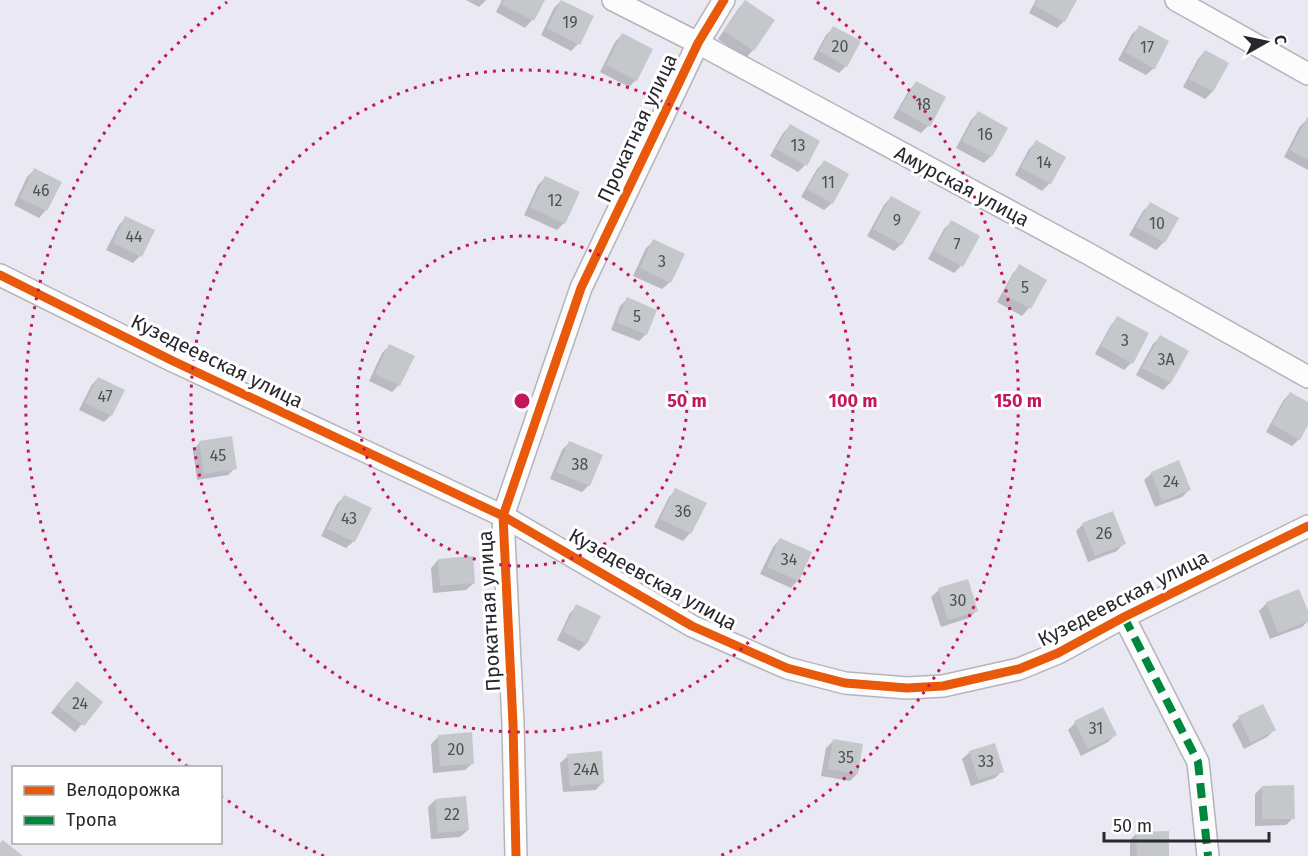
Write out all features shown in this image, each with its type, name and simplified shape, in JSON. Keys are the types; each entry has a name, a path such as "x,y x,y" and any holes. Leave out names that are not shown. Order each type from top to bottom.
{"street":[{"name":"Амурская улица","path":"614,0 1087,253 1308,377"},
{"name":"Прокатная улица","path":"516,856 513,724 503,516 581,288 698,43 724,0"},
{"path":"1176,0 1308,74"},
{"name":"Кузедеевская улица","path":"0,275 183,366 503,516 692,626 787,668 845,683 907,688 943,686 1019,669 1058,653 1124,617 1308,526"},
{"path":"1124,617 1198,762 1208,856"}],"building":[{"path":"504,0 545,0 534,21 502,5"},
{"path":"561,0 594,16 580,45 547,28"},
{"path":"745,0 775,20 754,51 724,31"},
{"path":"1038,0 1077,0 1065,22 1035,6"},
{"path":"1139,25 1169,41 1155,69 1125,52"},
{"path":"833,26 861,41 847,67 819,51"},
{"path":"622,33 653,49 637,81 606,65"},
{"path":"1205,50 1229,63 1213,92 1189,79"},
{"path":"916,81 946,97 930,127 899,110"},
{"path":"978,111 1008,128 992,157 962,141"},
{"path":"1308,116 1308,160 1290,150"},
{"path":"790,124 820,141 807,166 776,149"},
{"path":"1036,140 1066,157 1051,184 1021,168"},
{"path":"824,160 849,174 833,204 807,189"},
{"path":"34,168 62,182 47,211 20,198"},
{"path":"545,176 580,192 565,224 530,207"},
{"path":"891,196 921,212 902,245 873,229"},
{"path":"1150,202 1179,218 1165,243 1136,227"},
{"path":"125,216 155,230 142,257 113,243"},
{"path":"951,220 980,236 963,267 934,251"},
{"path":"653,239 685,254 671,283 640,268"},
{"path":"1019,264 1047,280 1031,309 1003,294"},
{"path":"627,297 657,310 647,335 617,322"},
{"path":"1117,316 1149,333 1133,364 1101,346"},
{"path":"1160,335 1189,351 1171,383 1142,368"},
{"path":"389,344 415,356 400,386 375,374"},
{"path":"98,377 125,390 112,416 85,403"},
{"path":"1290,392 1308,402 1308,425 1300,440 1272,424"},
{"path":"232,436 237,469 204,474 199,441"},
{"path":"569,441 603,455 590,486 556,472"},
{"path":"1179,460 1191,490 1162,501 1151,472"},
{"path":"675,488 707,503 691,534 660,519"},
{"path":"344,495 372,508 355,542 327,529"},
{"path":"1113,511 1126,544 1095,556 1082,523"},
{"path":"780,538 812,552 799,581 767,567"},
{"path":"473,556 475,583 440,586 438,559"},
{"path":"968,579 978,611 948,620 938,588"},
{"path":"1299,589 1308,611 1308,621 1278,633 1266,602"},
{"path":"576,604 601,616 587,644 563,632"},
{"path":"77,681 103,702 84,726 57,705"},
{"path":"1263,704 1276,730 1251,743 1238,716"},
{"path":"1103,707 1117,735 1088,749 1074,721"},
{"path":"472,732 474,764 440,766 438,735"},
{"path":"833,739 863,744 858,774 828,769"},
{"path":"995,743 1004,772 978,780 969,751"},
{"path":"602,751 604,783 570,786 567,754"},
{"path":"1294,785 1295,819 1262,819 1262,786"},
{"path":"466,796 469,830 438,833 435,799"},
{"path":"1169,831 1169,856 1137,856 1136,832"},
{"path":"3,840 23,856 0,856 0,843"}],"marked path":[{"path":"1124,617 1198,762 1208,856"}],"cycle path":[{"path":"516,856 513,724 503,516 581,288 698,43 724,0"},
{"path":"0,275 173,361 503,516 692,626 787,668 845,683 907,688 943,686 1019,669 1058,653 1124,617 1308,526"}]}
